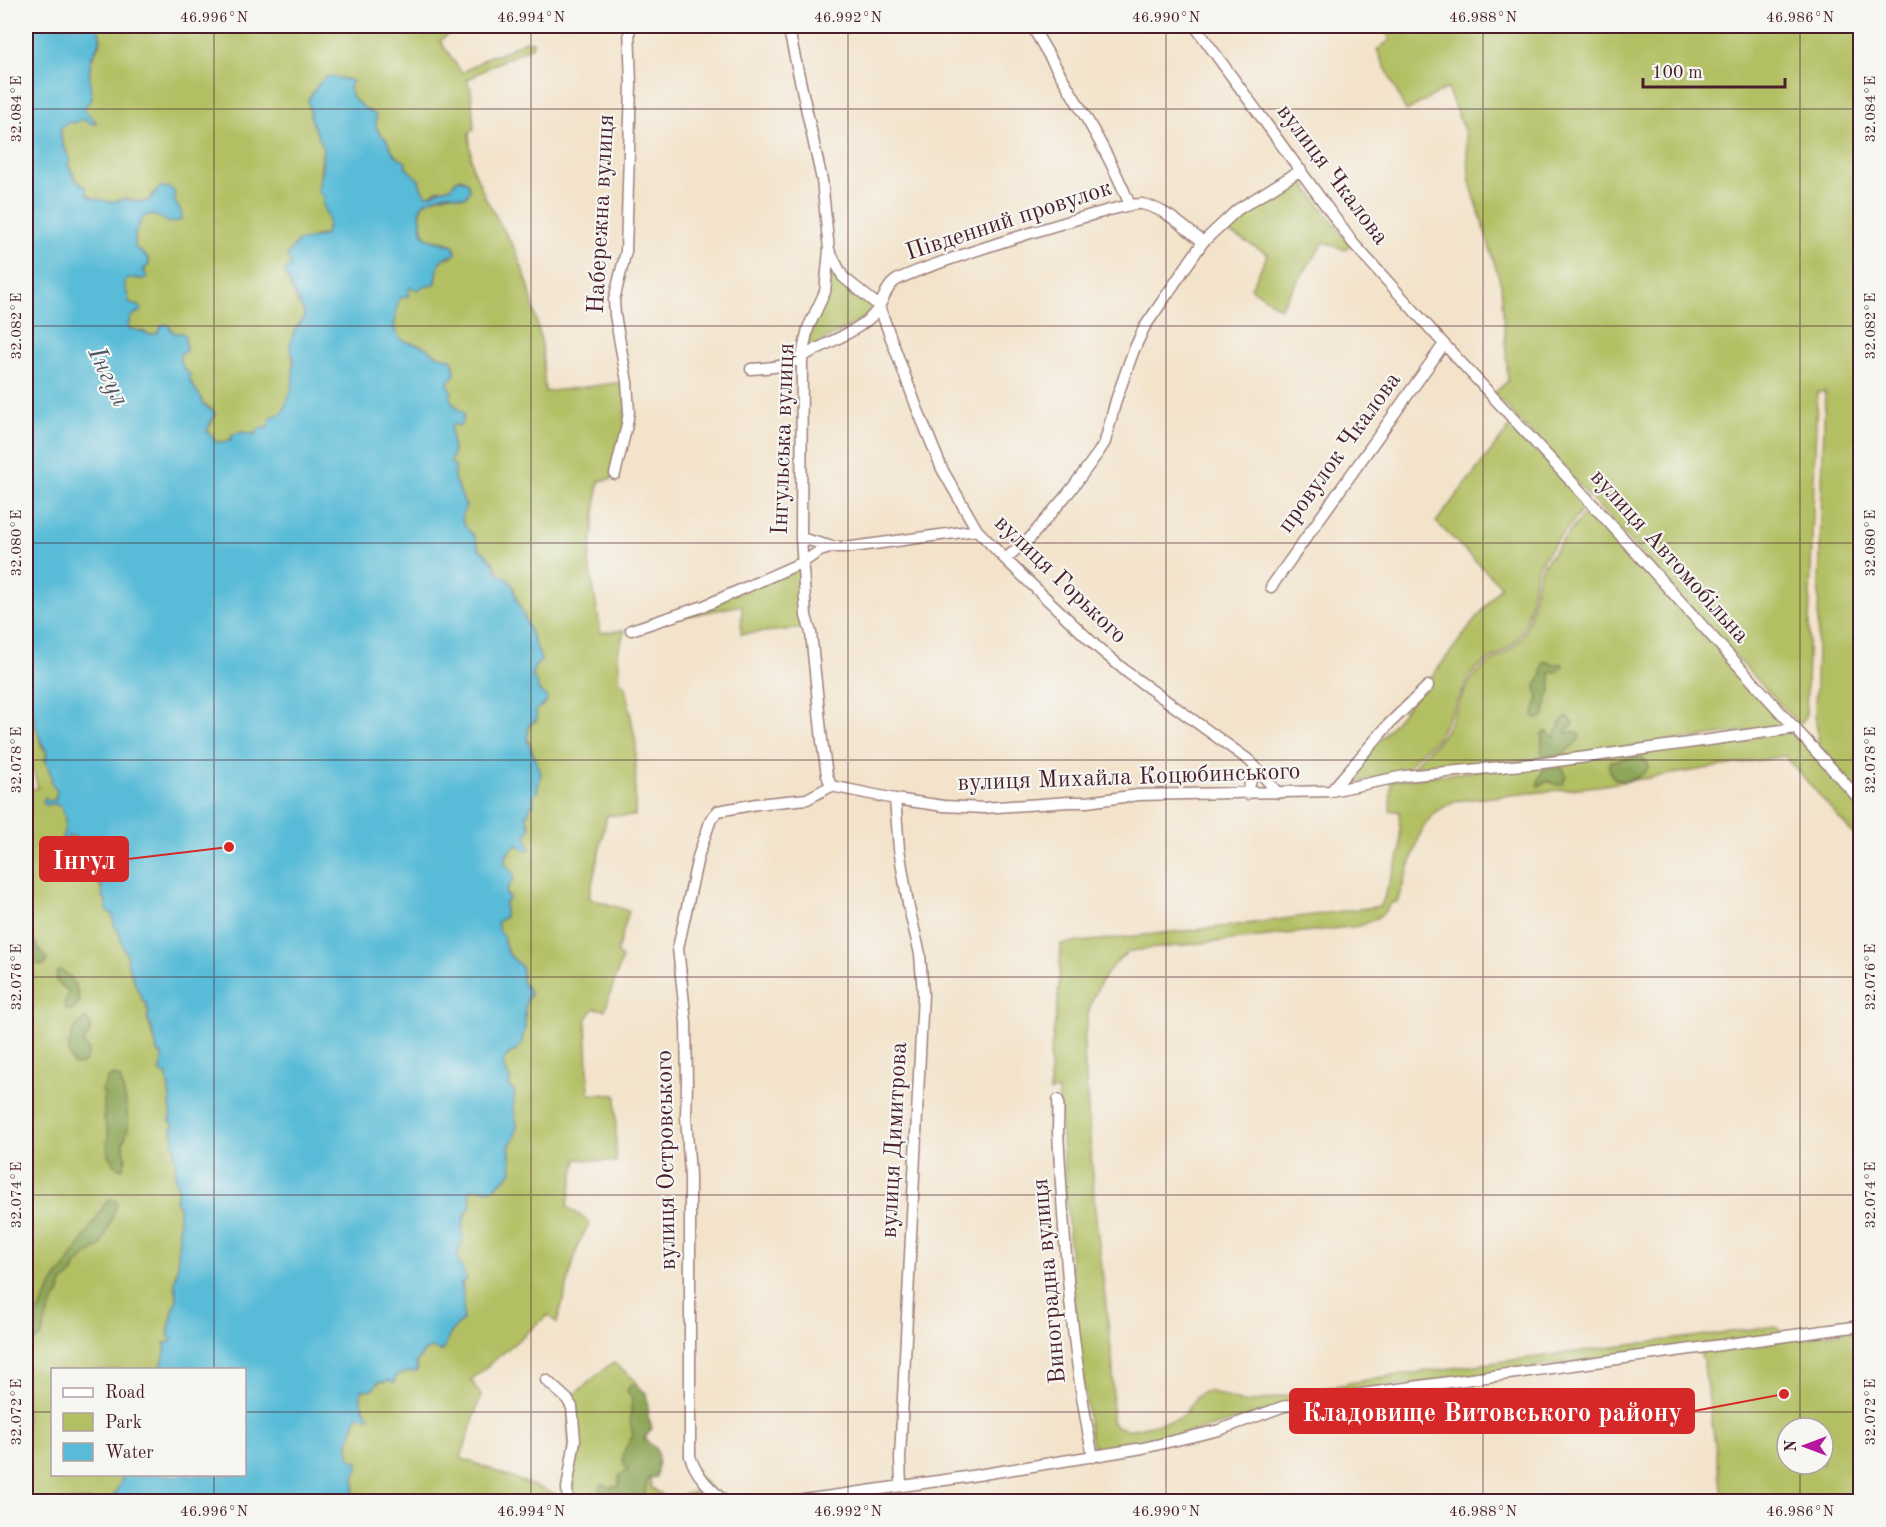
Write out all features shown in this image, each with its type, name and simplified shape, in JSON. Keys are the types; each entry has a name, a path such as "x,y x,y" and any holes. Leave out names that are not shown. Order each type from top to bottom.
{"street":[{"name":"Набережна вулиця","path":"615,474 629,412 627,382 614,300 626,251 631,85 629,26"},
{"name":"Інгульська вулиця","path":"788,26 822,180 829,250 825,291 808,328 802,356 801,538 806,616 811,633 822,741 831,786"},
{"path":"1032,26 1098,135 1130,205"},
{"name":"вулиця Чкалова","path":"1195,26 1353,243 1444,344"},
{"path":"1005,559 1030,538 1070,491 1105,442 1132,352 1144,328 1203,242 1237,210 1301,170"},
{"name":"Південний провулок","path":"858,289 873,293 907,275 979,250 1140,203 1167,214 1203,242"},
{"path":"829,250 843,277 879,306"},
{"name":"Південний провулок","path":"751,369 789,364 846,333 871,317 890,286"},
{"name":"вулиця Горького","path":"879,306 942,470 977,530 1096,646 1250,762 1278,793"},
{"name":"провулок Чкалова","path":"1271,587 1444,344"},
{"name":"вулиця Автомобільна","path":"1444,344 1796,728 1809,736 1860,800"},
{"path":"801,538 834,547 852,547 977,530"},
{"path":"631,630 704,606 803,562 820,551 834,547"},
{"name":"вулиця Михайла Коцюбинського","path":"1331,791 1389,724 1428,686"},
{"name":"вулиця Михайла Коцюбинського","path":"831,786 895,799 944,806 984,808 1087,802 1138,795 1331,791 1404,776 1544,763 1796,728"},
{"path":"1247,794 1255,767"},
{"name":"вулиця Островського","path":"725,1502 702,1481 690,1456 690,1176 686,1116 686,1022 678,948 698,857 711,819 718,812 758,804 807,799 831,786"},
{"name":"вулиця Димитрова","path":"895,799 899,849 908,904 920,954 923,994 900,1458 901,1486"},
{"name":"Виноградна вулиця","path":"1058,1100 1060,1160 1072,1311 1085,1419 1093,1457"},
{"path":"789,1502 1093,1457 1219,1430 1282,1407 1310,1401 1860,1326"},
{"path":"546,1380 567,1399 572,1407 575,1440 567,1488 568,1502"}],"green space":[{"path":"99,26 458,26 440,41 462,73 490,56 498,55 525,41 533,42 532,47 467,80 471,89 474,129 469,133 472,166 486,199 516,251 529,287 542,345 545,392 625,382 625,429 612,479 599,481 589,562 601,633 625,630 618,652 620,683 625,684 636,744 635,816 607,815 589,898 629,911 617,952 622,958 605,1010 594,1008 586,1020 589,1094 616,1095 616,1162 577,1159 567,1207 590,1222 578,1245 557,1323 548,1315 471,1380 481,1395 461,1458 565,1498 565,1501 344,1501 345,1495 352,1493 354,1474 348,1453 349,1439 357,1415 367,1414 361,1404 361,1389 367,1390 383,1381 395,1382 396,1376 418,1368 416,1362 425,1350 431,1348 444,1350 447,1338 462,1316 463,1290 457,1258 464,1219 471,1206 469,1191 476,1188 492,1190 512,1171 509,1147 517,1124 513,1108 514,1094 503,1064 507,1056 516,1051 522,1043 525,1029 525,1005 530,995 522,982 522,967 509,953 497,922 505,917 505,903 509,897 506,893 511,871 505,859 514,846 518,845 525,850 530,848 526,836 530,825 526,816 530,806 534,804 533,796 537,792 541,773 527,737 529,725 536,721 536,710 545,704 546,696 539,691 532,676 534,667 541,659 513,586 499,574 494,563 479,549 473,534 464,527 462,514 466,506 454,480 455,470 450,462 453,452 451,426 464,419 464,414 450,398 452,391 448,382 455,369 451,359 436,355 425,347 401,340 394,332 398,301 408,296 410,287 418,290 436,283 437,268 443,258 452,257 456,250 446,242 427,237 420,218 424,201 451,194 462,197 467,181 461,178 456,180 450,188 436,190 431,195 426,195 419,180 397,158 386,139 380,134 376,126 376,118 352,95 347,79 340,78 318,85 308,100 311,119 323,147 319,186 329,220 325,235 316,236 285,273 295,298 304,311 304,318 291,341 294,370 291,392 283,413 267,429 261,427 255,434 238,433 232,435 231,440 216,442 207,431 215,416 213,410 203,404 179,358 186,345 185,340 174,333 169,326 161,326 158,333 151,335 130,329 128,326 131,316 139,312 129,302 124,282 129,278 145,279 147,275 144,272 149,262 148,258 135,247 135,234 141,220 147,216 159,217 169,223 177,220 175,197 156,190 148,201 142,202 125,199 113,202 96,199 84,190 68,165 70,158 61,139 62,126 82,119 87,122 96,122 84,108 92,96 89,87 89,72 91,61 100,44"},
{"path":"1383,26 1860,26 1860,793 1822,750 1815,715 1825,392 1817,392 1806,715 1802,723 1797,722 1784,709 1494,393 1508,381 1501,285 1470,182 1465,133 1447,88 1406,111 1377,50 1390,40"},
{"path":"1299,177 1350,245 1345,250 1324,242 1280,308 1251,288 1268,254 1221,228 1240,213"},
{"path":"829,264 873,306 873,309 869,316 810,348 807,347"},
{"path":"1512,424 1582,500 1580,513 1551,548 1538,568 1529,611 1519,636 1509,647 1483,663 1472,673 1438,737 1417,756 1405,772 1342,786 1426,684 1501,586 1436,522"},
{"path":"1590,511 1781,719 1781,722 1768,728 1544,759 1414,771 1421,757 1441,738 1474,676 1512,648 1523,635 1530,618 1539,573 1543,565 1584,514"},
{"path":"799,566 808,628 741,634 742,605 671,619"},
{"path":"1543,662 1563,665 1559,671 1550,673 1551,691 1545,716 1538,719 1533,716 1538,700 1536,686 1542,674"},
{"path":"26,694 28,702 32,705 41,746 46,750 51,780 57,791 55,800 49,801 44,798 43,801 45,805 54,804 63,810 65,815 64,841 67,842 69,836 75,836 81,853 74,855 75,858 86,863 103,890 107,909 112,914 127,955 128,965 139,993 150,1012 147,1017 157,1048 162,1055 161,1072 167,1075 170,1121 174,1125 172,1128 175,1147 175,1180 178,1188 176,1201 179,1208 178,1263 175,1283 177,1300 169,1326 168,1336 172,1339 171,1342 165,1343 166,1350 161,1368 51,1368 51,1476 123,1476 111,1501 26,1501 26,784 29,784 31,789 38,788 32,767 26,760"},
{"path":"1566,717 1570,718 1574,724 1565,731 1567,733 1576,731 1580,738 1564,753 1542,755 1542,734 1547,731 1552,736 1556,736 1560,723"},
{"path":"1789,733 1800,739 1860,807 1860,842 1785,756 1598,786 1454,801 1434,813 1423,827 1397,902 1391,903 1381,915 1369,922 1359,926 1140,950 1125,955 1105,976 1094,996 1085,1029 1084,1053 1095,1209 1113,1367 1112,1421 1116,1426 1133,1429 1178,1419 1196,1397 1208,1391 1246,1403 1382,1377 1776,1326 1783,1334 1309,1398 1232,1422 1180,1435 1100,1451 1096,1448 1091,1441 1074,1311 1058,1090 1050,1092 1050,1057 1058,1001 1061,944 1230,926 1381,906 1401,850 1399,811 1390,811 1391,781"},
{"path":"1642,758 1649,765 1644,773 1636,778 1625,780 1613,777 1609,766 1611,761"},
{"path":"1563,768 1566,775 1563,784 1557,785 1548,781 1537,785 1543,769"},
{"path":"26,926 47,960 44,965 39,965 30,957 25,943"},
{"path":"60,970 71,978 76,987 79,1002 75,1009 65,1008 64,1003 69,992 56,981 57,972"},
{"path":"86,1018 91,1024 89,1035 84,1040 89,1051 86,1060 76,1065 70,1058 70,1039 76,1027"},
{"path":"113,1075 120,1078 128,1117 127,1134 123,1143 126,1158 123,1169 118,1168 108,1155 107,1148 108,1132 104,1119 102,1090 108,1078"},
{"path":"110,1199 116,1201 117,1205 101,1246 75,1266 73,1273 62,1283 60,1292 49,1310 41,1337 31,1343 26,1342 26,1329 33,1316 40,1309 54,1281"},
{"path":"1860,1329 1860,1501 1723,1501 1703,1360 1699,1352"},
{"path":"613,1362 635,1380 642,1403 651,1487 667,1498 696,1492 693,1470 722,1501 570,1501 569,1399"},
{"path":"631,1384 646,1393 648,1417 652,1428 644,1439 657,1451 656,1477 649,1478 643,1501 613,1501 599,1487 603,1484 609,1488 619,1486 619,1476 628,1470 623,1456 633,1435 630,1420 632,1399 627,1391"}],"water":[{"path":"26,26 99,26 100,42 92,56 90,70 92,99 84,108 96,124 82,119 62,126 60,134 70,158 68,165 75,179 86,188 90,197 111,202 125,199 141,202 148,201 160,187 170,188 175,193 174,200 181,212 181,220 169,223 147,215 141,220 135,234 135,247 148,258 149,265 144,269 148,277 145,279 129,278 124,282 130,304 139,306 141,310 140,313 137,312 130,318 128,326 130,329 151,335 158,333 161,326 167,324 174,333 185,335 186,352 181,353 179,358 184,369 190,374 190,381 203,404 215,413 207,431 216,442 231,440 232,435 238,433 254,435 261,427 267,429 271,417 283,413 292,387 294,359 290,348 291,341 295,330 304,318 304,313 285,273 291,265 287,256 297,242 325,235 328,223 323,206 323,196 318,192 323,147 311,119 308,100 327,76 353,81 349,88 350,93 359,104 376,115 378,132 386,138 394,154 406,162 405,167 419,180 426,195 450,188 458,179 467,181 470,191 465,197 447,194 422,204 420,215 424,234 430,240 454,247 456,254 443,258 439,264 435,285 424,286 418,290 410,287 408,296 398,301 394,329 401,340 425,347 436,355 451,359 455,374 448,382 452,391 450,398 464,414 461,425 454,424 451,427 453,455 450,462 455,466 454,480 466,506 462,515 463,522 474,537 479,549 489,557 499,574 507,578 513,586 541,659 534,667 532,676 539,691 546,696 546,701 536,710 537,719 529,725 527,740 541,773 537,792 533,796 534,804 530,806 526,816 530,828 526,836 530,848 527,851 518,845 508,853 505,864 514,878 506,890 506,895 510,898 505,903 505,917 497,922 506,950 522,967 522,982 530,992 525,1005 525,1029 522,1043 516,1051 507,1056 503,1064 510,1079 509,1087 515,1092 513,1108 517,1125 515,1136 509,1147 512,1171 492,1190 476,1188 469,1191 471,1206 462,1226 463,1239 457,1258 467,1279 461,1283 463,1321 452,1331 443,1351 431,1348 423,1352 416,1362 417,1371 404,1372 396,1376 394,1383 390,1380 380,1381 374,1388 361,1389 362,1404 370,1416 368,1418 357,1415 350,1437 349,1454 351,1459 358,1462 358,1468 354,1477 354,1491 345,1495 344,1501 111,1501 123,1476 246,1476 246,1368 161,1368 166,1348 164,1344 171,1342 172,1339 168,1336 169,1326 177,1300 175,1282 179,1228 172,1128 174,1125 170,1121 167,1075 161,1073 162,1055 157,1052 154,1034 147,1017 150,1012 139,993 128,965 127,955 112,914 107,911 106,900 102,897 103,888 96,877 89,874 86,863 75,858 74,853 79,855 81,853 75,836 68,836 68,842 61,839 65,825 62,808 57,804 45,805 43,801 45,798 49,801 55,800 57,791 51,782 52,777 45,759 47,758 46,750 41,742 32,705 28,702 26,694"}],"place":[{"name":"Інгул","path":"229,847"},
{"name":"Кладовище Витовського району","path":"1784,1394"}]}
